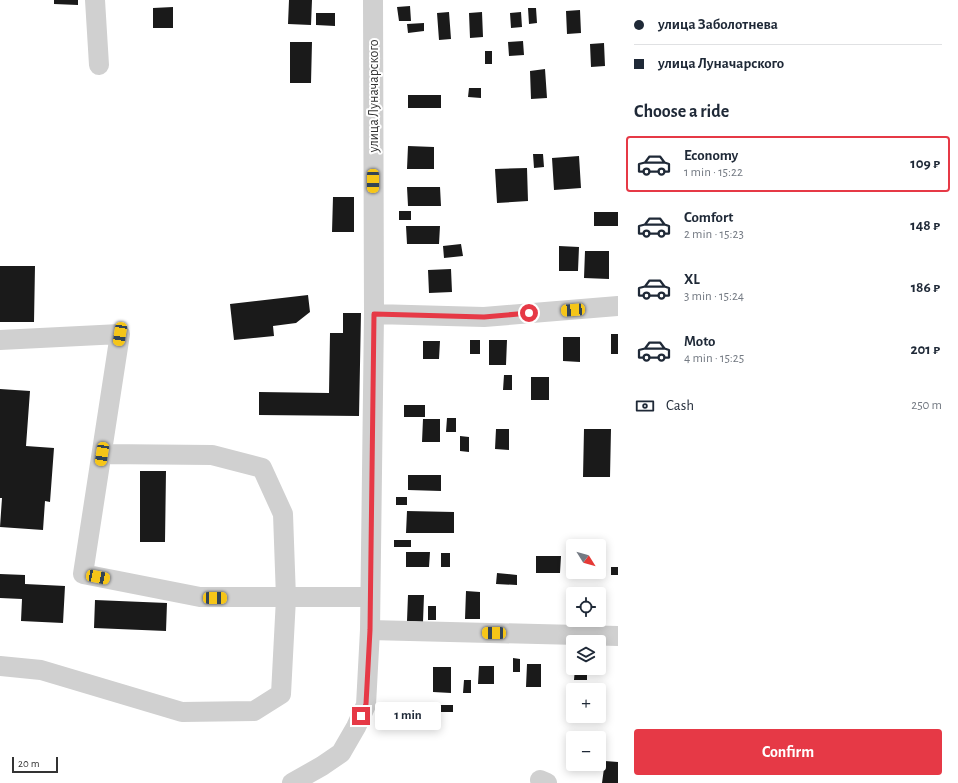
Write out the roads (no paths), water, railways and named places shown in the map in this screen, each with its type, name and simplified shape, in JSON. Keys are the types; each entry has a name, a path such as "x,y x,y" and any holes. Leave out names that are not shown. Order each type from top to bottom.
{"street":[{"path":"95,0 99,66"},
{"name":"улица Луначарского","path":"292,783 341,753 356,727 366,704 370,630 374,314 373,0"},
{"path":"374,314 484,317 618,306"},
{"path":"0,340 120,334 83,574 200,598 370,597"},
{"path":"0,666 41,670 182,712 254,711 281,694 286,598 283,514 262,468 212,455 102,454"},
{"path":"370,630 618,636"}]}
